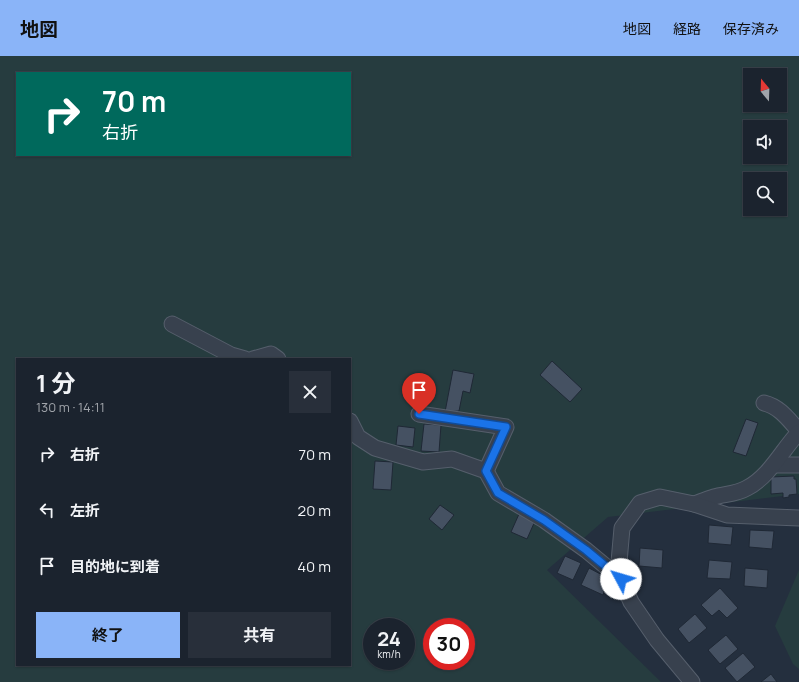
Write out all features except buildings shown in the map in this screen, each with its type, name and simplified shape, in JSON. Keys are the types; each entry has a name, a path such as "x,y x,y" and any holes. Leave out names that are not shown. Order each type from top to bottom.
{"street":[{"path":"172,324 231,355 242,358"},
{"path":"257,358 271,354 277,358"},
{"path":"694,504 747,488 774,465 790,441 799,431 773,405 764,403"},
{"path":"419,414 506,427 486,471"},
{"path":"351,423 358,437 375,448 423,462 452,459 486,471 498,493 544,520 586,550 621,579"},
{"path":"774,465 799,465"},
{"path":"692,682 657,640 631,602 621,579 619,562 622,528 640,504 660,497 694,504 727,515 799,518"}],"green space":[{"path":"0,56 799,56 799,494 608,517 547,570 661,682 0,682"},
{"path":"799,570 799,669 793,664 775,626"}],"route":[{"path":"419,414 506,427 486,471 498,493 544,520 586,550 621,579"}]}
